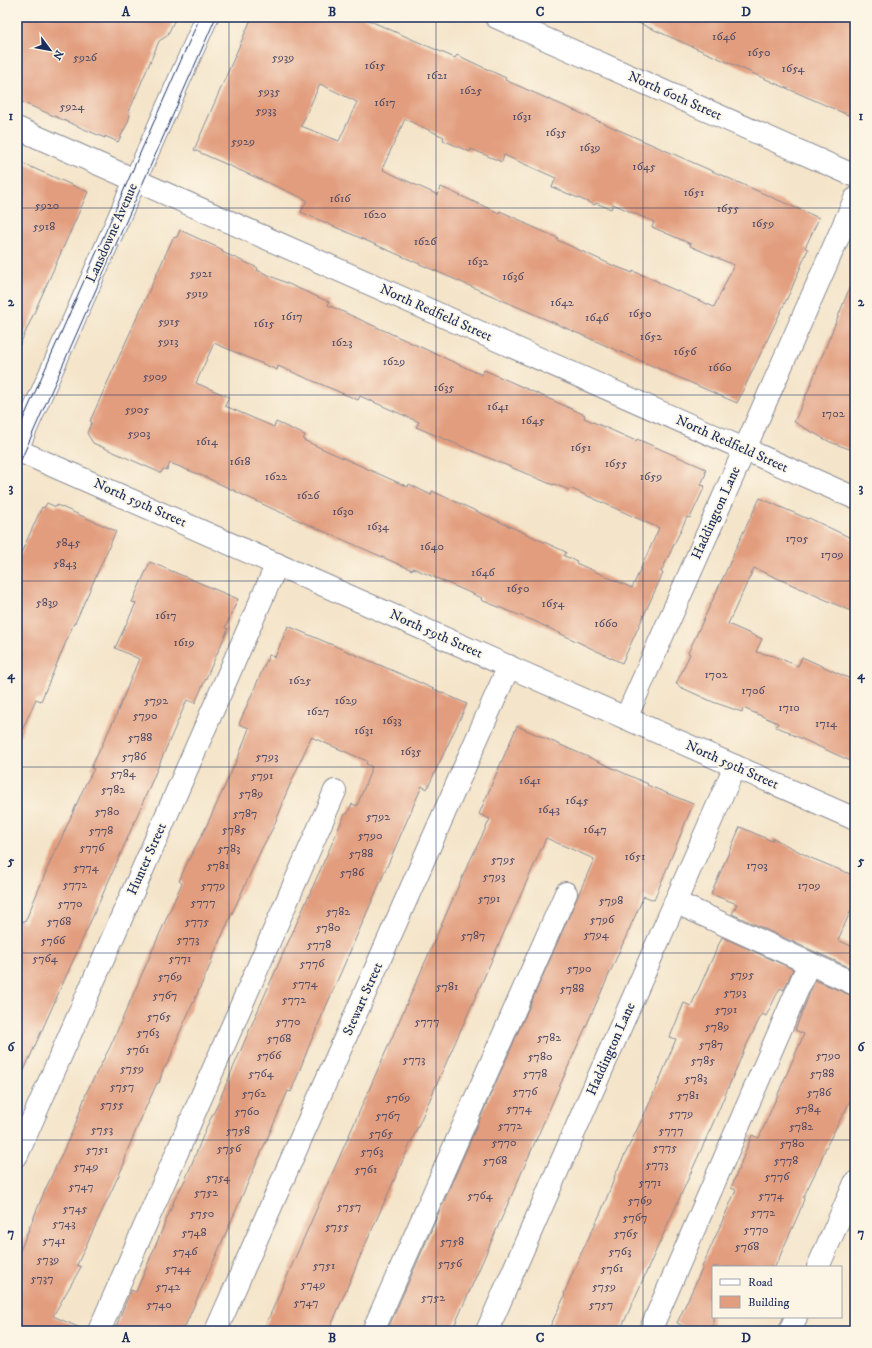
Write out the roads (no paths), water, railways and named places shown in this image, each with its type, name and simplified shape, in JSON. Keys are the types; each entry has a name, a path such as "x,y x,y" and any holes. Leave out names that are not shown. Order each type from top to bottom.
{"street":[{"name":"Lansdowne Avenue","path":"17,449 207,17"},
{"name":"North 60th Street","path":"496,17 855,176"},
{"name":"North Redfield Street","path":"17,128 855,498"},
{"name":"Haddington Lane","path":"626,718 855,199"},
{"name":"North 59th Street","path":"17,449 855,819"},
{"name":"Hunter Street","path":"17,1155 277,564"},
{"name":"Stewart Street","path":"216,1331 509,666"},
{"name":"Haddington Lane","path":"487,1331 735,766"},
{"path":"99,1331 335,791"},
{"path":"373,1331 566,893"},
{"path":"675,902 855,984"},
{"path":"650,1331 809,963"},
{"path":"818,1266 855,1183"},
{"path":"790,1331 796,1318"}],"tram line":[{"path":"17,433 200,17"},
{"path":"17,469 216,17"}]}
